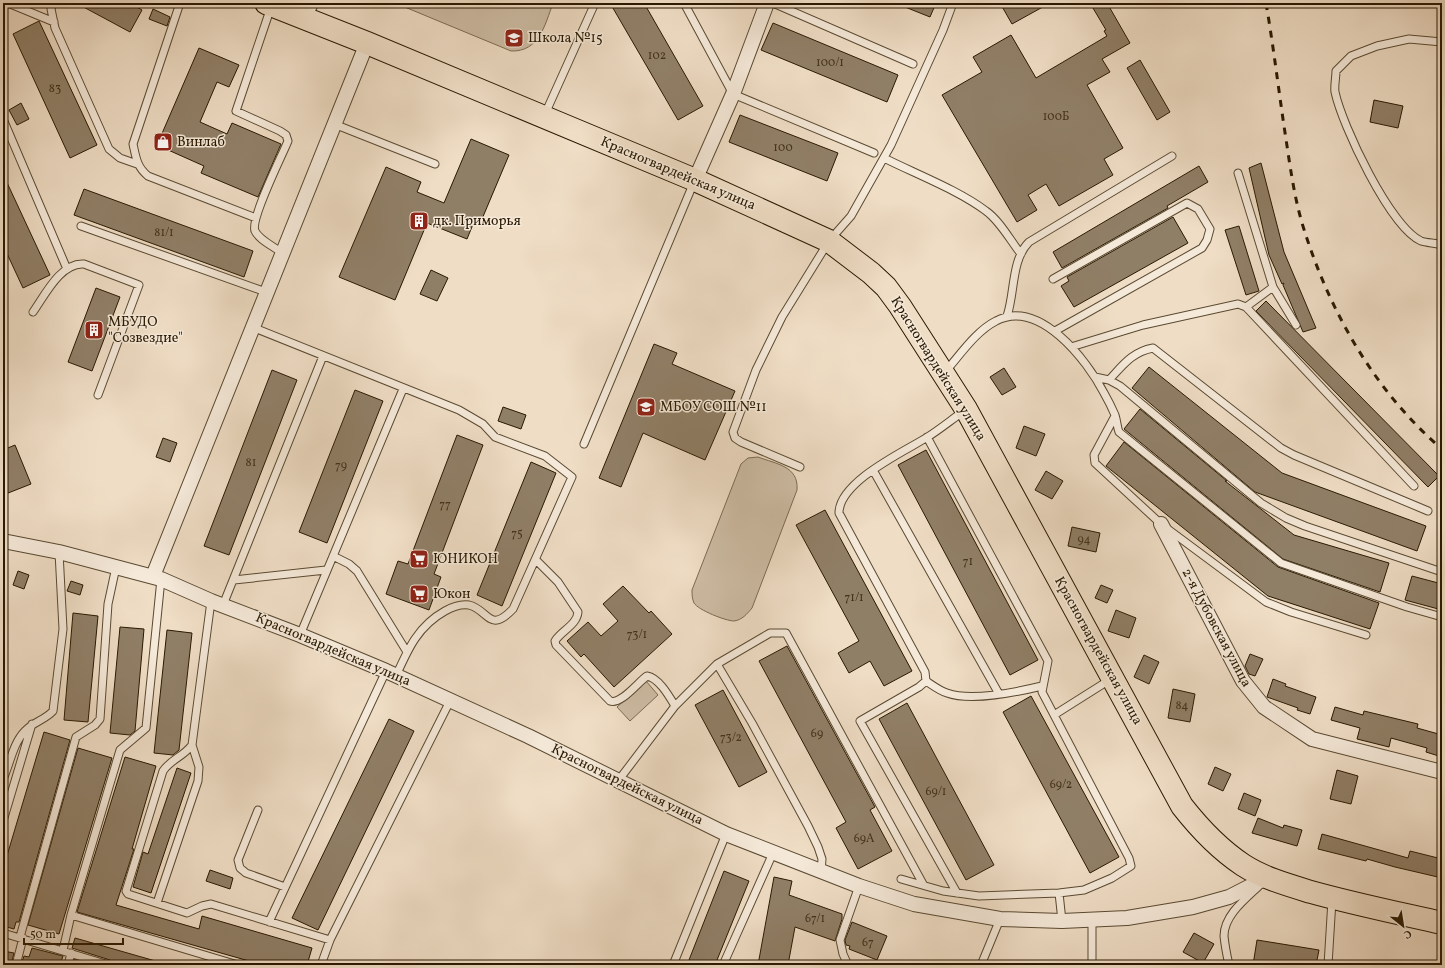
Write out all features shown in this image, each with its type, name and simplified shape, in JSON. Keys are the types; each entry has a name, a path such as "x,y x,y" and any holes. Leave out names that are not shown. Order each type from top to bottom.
{"main road":[{"name":"Красногвардейская улица","path":"269,4 308,10 367,43 543,118 695,180 829,241 871,273 886,287 900,306 966,409 1182,806 1201,830 1222,850 1244,866 1268,877 1333,898 1442,923"}],"street":[{"path":"695,180 733,94 767,3"},
{"path":"157,577 252,327 367,43"},
{"name":"2-я Дубовская улица","path":"1161,524 1243,681 1264,707 1312,739 1442,772"},
{"name":"Красногвардейская улица","path":"3,541 59,552 157,577 391,674 618,781 726,834 820,872 914,904 1000,919 1062,921 1127,918 1193,906 1229,897 1268,877"}],"lane":[{"path":"8,3 54,22"},
{"path":"52,3 51,8 54,22 109,149 120,158 137,164"},
{"path":"180,3 133,144 137,164 148,176 256,218"},
{"path":"543,118 595,3"},
{"path":"684,3 733,94 874,153"},
{"path":"773,3 913,64"},
{"path":"800,466 741,442 735,438 733,432 756,370 782,317 829,241 851,216 884,158 937,45 953,3"},
{"path":"269,4 236,112 280,131 286,135 288,141 254,226 256,233 282,253"},
{"path":"1442,42 1409,39 1377,46 1351,56 1336,71 1335,91 1346,127 1374,186 1406,229 1421,241 1442,245"},
{"path":"3,119 67,269"},
{"path":"334,124 435,164"},
{"path":"1007,316 1021,254 1029,242 1172,156"},
{"path":"884,158 987,211 1021,254"},
{"path":"1238,173 1273,287 1296,326"},
{"path":"584,444 695,180"},
{"path":"1053,279 1187,203 1198,209 1210,229 1207,240 1202,248 1055,331"},
{"path":"81,226 266,292"},
{"path":"33,312 59,276 76,263 84,264 139,285 98,396"},
{"path":"1246,308 1273,287"},
{"path":"1071,347 1143,325 1238,304 1246,308 1414,486"},
{"path":"944,374 981,332 995,321 1007,316 1024,316 1055,331 1071,347 1095,377 1115,415 1119,432 1281,563 1408,607 1442,617"},
{"path":"252,327 459,410 483,424 495,437 545,456 572,477 536,560 513,609 507,616 497,620 488,619 469,605 458,605 434,617 414,638 407,652 391,674 269,922"},
{"path":"1109,380 1129,358 1141,350 1153,348 1288,452 1428,510"},
{"path":"323,356 234,580 217,603 192,745 186,754 167,765 163,771 126,891 128,894 187,913 202,906 211,904 330,940"},
{"path":"1095,377 1109,380 1120,386 1261,503 1286,518 1410,563 1442,572"},
{"path":"300,635 403,388"},
{"path":"926,681 925,672 839,513 839,506 842,499 873,470 889,458 927,437 966,409"},
{"path":"1115,415 1094,455 1095,463 1161,524 1266,602 1291,612 1366,635"},
{"path":"901,879 923,884 943,891 979,896 1059,893 1084,890 1112,878 1131,866 1042,692 1042,686 1048,668 1048,661 927,437"},
{"path":"873,470 999,694"},
{"path":"3,780 18,740 32,724 48,717 53,711 63,629 59,552"},
{"path":"333,556 349,564 357,571 407,652"},
{"path":"536,560 558,582 578,612 576,619 557,637 555,641 556,645 610,701 616,702 623,698 647,676 654,680 668,694 675,706"},
{"path":"16,965 21,938 76,737 95,725 100,719 108,604 116,567"},
{"path":"234,580 326,570"},
{"path":"63,950 71,915 120,750 146,728 157,577"},
{"path":"618,781 675,706 717,664 770,633 786,633 923,884"},
{"path":"717,664 752,723 808,826 822,859 820,872"},
{"path":"1054,715 1113,678"},
{"path":"926,681 947,693 984,696 1042,686"},
{"path":"926,681 919,687 860,720 957,893"},
{"path":"321,965 330,940 450,701"},
{"path":"3,821 32,724"},
{"path":"156,903 198,781 199,767 192,745"},
{"path":"258,810 238,860 240,868 246,873 285,887"},
{"path":"673,965 726,834"},
{"path":"723,965 773,853"},
{"path":"1229,965 1224,935 1230,917 1238,906 1268,877"},
{"path":"848,965 843,954 840,940 858,886"},
{"path":"1059,893 1062,921"},
{"path":"1328,965 1333,898"},
{"path":"71,915 238,965"},
{"path":"982,965 1000,919"},
{"path":"1092,920 1092,965"},
{"path":"3,933 109,965"},
{"path":"68,965 71,953"}],"shaded area":[{"path":"395,3 553,3 540,36 528,47 521,50 511,51"},
{"path":"758,457 779,464 790,471 797,482 797,490 752,608 742,618 730,621 712,615 697,606 693,600 692,590 741,464 748,458"},
{"path":"646,681 658,695 630,721 617,707"}],"building":[{"path":"76,3 130,3 142,10 130,32"},
{"path":"610,3 644,3 703,106 678,120"},
{"path":"895,3 936,3 930,17"},
{"path":"1000,3 1050,3 1012,24"},
{"path":"1090,3 1107,3 1130,43 1102,59 1110,72 1087,85 1123,148 1104,159 1113,175 1059,206 1046,184 1028,195 1037,210 1017,222 942,95 982,72 973,57 1011,35 1036,78 1107,36 1104,31 1106,30"},
{"path":"153,9 170,17 167,26 149,19"},
{"path":"39,21 97,145 70,158 13,34"},
{"path":"773,23 898,75 887,102 761,50"},
{"path":"199,48 239,65 229,87 217,82 200,122 227,134 232,123 281,144 258,197 201,173 204,166 157,145"},
{"path":"1140,60 1170,112 1157,120 1127,68"},
{"path":"1374,100 1403,106 1398,128 1370,122"},
{"path":"21,103 29,119 17,125 9,110"},
{"path":"740,115 838,153 827,181 729,142"},
{"name":"дк. Приморья","path":"471,139 509,155 482,219 476,217 467,239 427,223 395,300 339,277 386,167 421,182 417,192 444,203"},
{"path":"1261,163 1284,252 1316,328 1303,332 1283,285 1284,283 1282,284 1269,255 1249,168"},
{"path":"1199,166 1208,182 1167,206 1168,208 1062,268 1053,252"},
{"path":"3,174 50,275 23,288 3,245"},
{"path":"84,189 253,251 244,277 74,215"},
{"path":"1173,217 1188,243 1074,307 1061,286 1069,281 1067,277"},
{"path":"1239,226 1259,291 1246,295 1225,230"},
{"path":"431,270 448,278 437,301 420,294"},
{"name":"МБУДО \"Созвездие\"","path":"96,288 120,297 92,371 68,362"},
{"path":"1266,301 1439,476 1428,487 1256,311"},
{"path":"654,344 677,353 672,364 735,391 705,460 643,433 621,487 599,478"},
{"path":"1149,367 1282,473 1426,526 1417,551 1255,492 1132,388"},
{"path":"1004,368 1016,387 1002,395 990,377"},
{"path":"272,370 297,380 229,555 204,546"},
{"path":"355,390 383,401 327,543 299,532"},
{"path":"503,407 526,415 521,429 498,421"},
{"path":"1140,409 1227,481 1225,481 1294,535 1389,563 1380,592 1283,559 1124,429"},
{"path":"1024,426 1045,434 1036,456 1016,448"},
{"path":"457,435 483,445 434,574 441,577 429,610 386,594 398,561 408,564"},
{"path":"163,438 177,443 170,462 156,457"},
{"path":"1124,442 1278,567 1379,603 1370,629 1268,596 1106,466"},
{"path":"15,445 31,484 3,495 3,450"},
{"path":"926,450 1038,660 1010,675 898,465"},
{"path":"531,462 556,473 502,606 477,595"},
{"path":"1046,471 1063,481 1052,499 1035,490"},
{"path":"825,510 912,671 884,686 870,661 849,673 838,653 859,641 796,525"},
{"path":"1072,527 1100,533 1096,552 1068,546"},
{"path":"18,571 29,575 24,589 13,585"},
{"path":"1412,576 1442,584 1442,610 1405,600"},
{"path":"71,581 83,585 80,595 67,591"},
{"path":"1101,585 1113,590 1107,603 1095,598"},
{"path":"623,586 649,613 651,611 672,634 614,687 584,654 581,657 567,641 588,622 601,636 618,621 603,604"},
{"path":"1116,610 1136,618 1129,638 1108,631"},
{"path":"73,613 98,616 88,722 64,720"},
{"path":"120,627 144,629 135,731 130,735 110,733"},
{"path":"167,630 192,633 179,750 173,755 154,753"},
{"path":"787,646 875,807 870,810 892,851 858,869 836,828 846,822 759,661"},
{"path":"1250,654 1263,659 1255,676 1249,674 1245,666"},
{"path":"1144,655 1159,662 1149,684 1134,677"},
{"path":"1273,679 1286,684 1285,686 1316,697 1310,714 1267,697"},
{"path":"1173,689 1195,694 1190,722 1168,718"},
{"path":"723,690 767,772 739,787 695,705"},
{"path":"1031,696 1119,857 1090,873 1003,712"},
{"path":"907,703 994,865 966,880 879,719"},
{"path":"1335,707 1363,715 1364,711 1418,724 1417,728 1442,735 1442,757 1426,752 1427,748 1391,738 1389,747 1357,739 1360,728 1331,720"},
{"path":"389,719 414,731 318,930 292,918"},
{"path":"44,732 70,740 19,922 16,922 14,929 3,926 3,869"},
{"path":"78,748 112,758 59,934 28,925"},
{"path":"125,757 156,766 132,849 134,849 116,905 199,929 202,916 312,948 307,965 263,965 77,912"},
{"path":"1215,767 1231,774 1223,791 1208,784"},
{"path":"177,768 191,773 151,893 133,887 143,852 148,854"},
{"path":"1337,770 1358,776 1351,804 1330,799"},
{"path":"1244,793 1261,800 1255,816 1238,809"},
{"path":"1258,818 1283,828 1284,825 1302,830 1297,846 1252,833"},
{"path":"1322,834 1408,858 1410,851 1442,859 1442,878 1367,859 1366,861 1318,849"},
{"path":"210,870 233,878 230,889 206,881"},
{"path":"724,871 749,881 715,965 687,965"},
{"path":"774,877 792,881 789,895 842,914 842,919 835,941 795,927 788,965 758,965"},
{"path":"852,922 887,936 877,960 849,949 850,946 846,945 845,940"},
{"path":"1194,933 1214,944 1203,963 1183,952"},
{"path":"75,938 159,962 159,965 114,965 110,960 72,948"},
{"path":"1257,940 1319,950 1316,965 1253,965"},
{"path":"32,948 63,956 60,965 21,965 24,956 29,957"},
{"path":"3,951 14,953 11,965 3,965"}],"railway":[{"path":"1266,3 1284,126 1299,211 1325,286 1356,346 1375,375 1395,401 1442,449"}],"place":[{"name":"Школа №15","path":"514,38"},
{"name":"Винлаб","path":"163,142"},
{"name":"дк. Приморья","path":"419,221"},
{"name":"МБУДО \"Созвездие\"","path":"94,330"},
{"name":"МБОУ СОШ №11","path":"646,407"},
{"name":"ЮНИКОН","path":"419,559"},
{"name":"Юкон","path":"419,594"}]}
